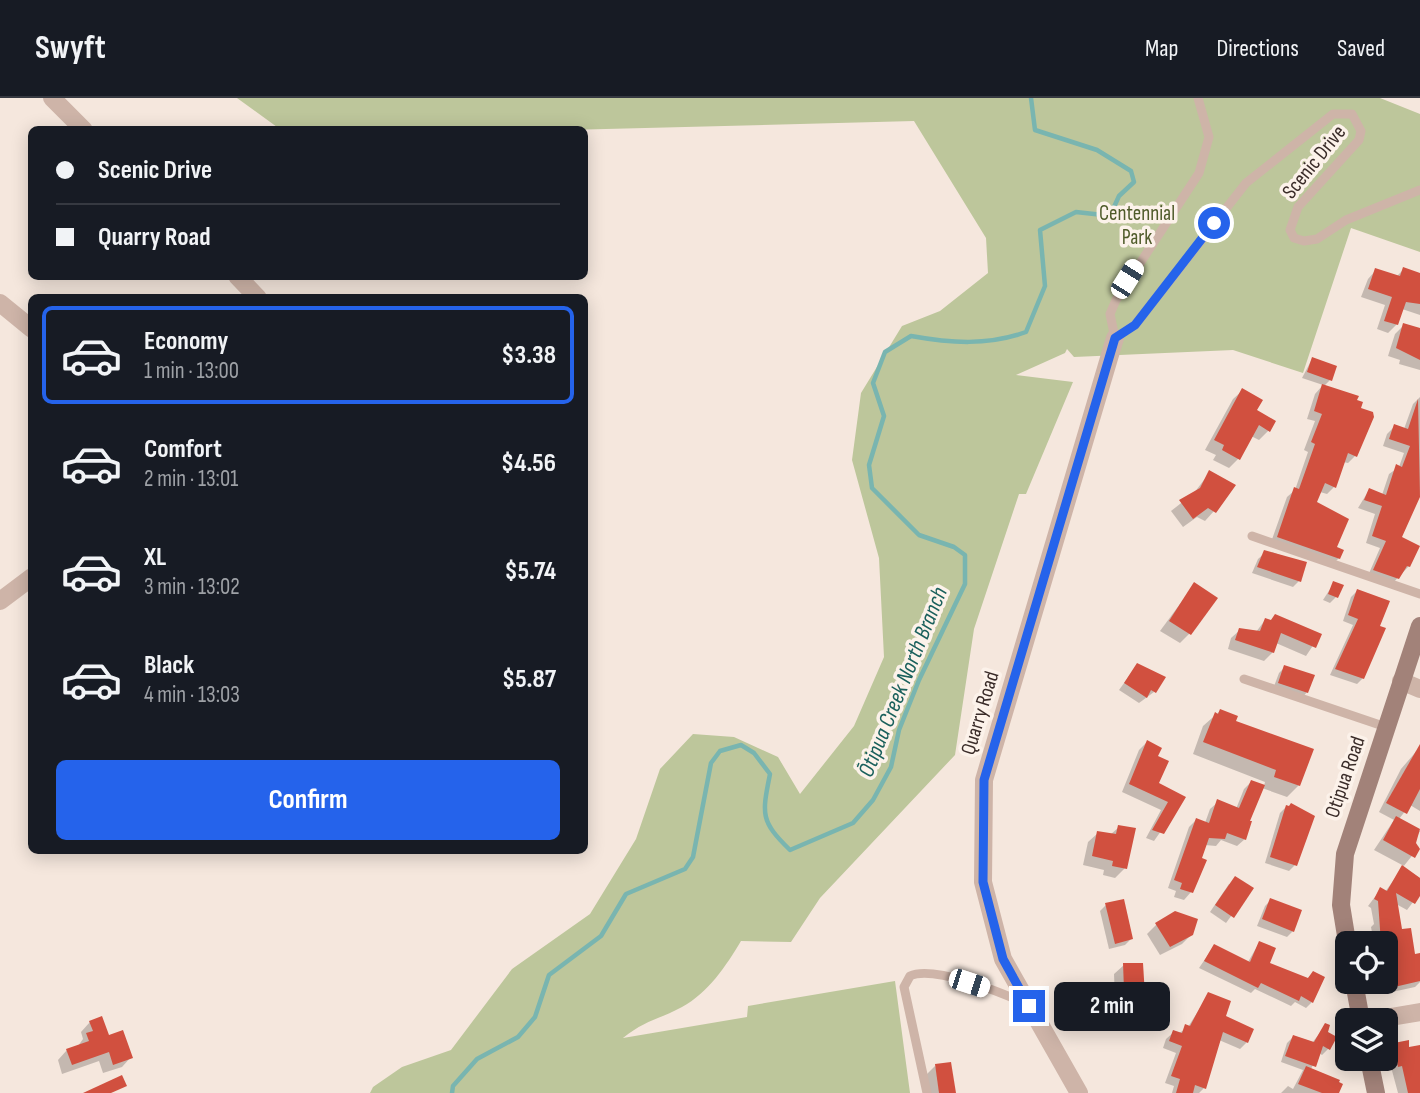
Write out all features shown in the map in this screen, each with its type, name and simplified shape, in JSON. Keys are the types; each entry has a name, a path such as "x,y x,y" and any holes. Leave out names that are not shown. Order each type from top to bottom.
{"street":[{"path":"52,98 80,126"},
{"path":"241,280 254,294"},
{"path":"0,303 28,326"},
{"name":"Quarry Road","path":"1079,1093 1003,959 983,882 984,780 1115,338"},
{"path":"0,601 28,580"},
{"name":"Otipua Road","path":"1345,931 1341,905 1342,866 1420,626"},
{"path":"1401,681 1420,689"},
{"path":"1398,1016 1420,1012"},
{"path":"1371,1071 1376,1093"}],"lane":[{"path":"1115,338 1110,314 1116,300 1149,245 1199,173 1209,137 1198,98"},
{"name":"Scenic Drive","path":"1115,338 1135,325 1246,183 1333,114 1352,114 1361,131 1359,140 1298,207 1290,230 1294,238 1304,241 1317,239 1346,220 1420,190"},
{"path":"1252,536 1420,594"},
{"path":"1244,679 1386,727"},
{"path":"927,1093 904,987 909,976 923,973 969,983 1029,1006"}],"green space":[{"name":"Centennial Park","path":"237,98 1380,98 1420,114 1420,252 1351,228 1303,373 1233,350 1074,357 1067,349 1065,353 1016,375 1073,382 1026,494 1019,494 974,629 955,755 820,898 791,942 741,941 723,969 700,994 682,1007 646,1023 623,1038 747,1017 748,1006 895,981 910,1093 370,1093 373,1087 402,1067 451,1050 512,969 590,914 636,839 660,769 693,734 734,737 778,757 800,794 854,726 884,657 879,558 852,460 861,393 902,326 940,311 988,273 986,238 914,121 588,129 588,126 276,126"}],"building":[{"path":"1403,267 1420,273 1420,304 1406,302 1398,325 1384,321 1392,297 1368,289 1375,268 1400,276"},
{"path":"1403,323 1420,328 1420,360 1396,348"},
{"path":"1312,357 1337,366 1332,381 1307,372"},
{"path":"1322,384 1359,396 1357,400 1363,402 1361,408 1373,412 1374,417 1357,457 1348,453 1336,488 1325,483 1317,502 1349,519 1337,547 1344,550 1340,559 1277,537 1294,487 1299,489 1315,444 1311,442 1322,414 1314,411"},
{"path":"1242,388 1263,400 1257,410 1276,421 1270,432 1259,425 1240,460 1222,450 1224,445 1214,440"},
{"path":"1418,399 1420,497 1402,537 1420,546 1410,567 1407,566 1399,579 1373,570 1386,541 1372,536 1382,506 1364,500 1369,488 1386,495 1396,464 1402,467 1410,446 1389,439 1394,424 1408,429"},
{"path":"1209,470 1236,485 1216,513 1208,508 1193,519 1179,500 1200,488"},
{"path":"1264,550 1307,562 1301,582 1257,567"},
{"path":"1333,581 1344,585 1338,598 1328,594"},
{"path":"1194,582 1218,598 1191,635 1169,621"},
{"path":"1357,589 1390,601 1380,626 1386,628 1364,679 1335,669 1358,619 1348,615"},
{"path":"1275,614 1322,634 1316,648 1281,633 1274,653 1235,640 1239,628 1260,631 1265,618 1271,620"},
{"path":"1137,663 1166,677 1156,693 1151,690 1147,698 1124,683"},
{"path":"1284,665 1315,675 1308,693 1278,683"},
{"path":"1220,709 1238,716 1236,721 1314,749 1300,786 1274,777 1276,770 1203,742 1215,712 1218,714"},
{"path":"1147,740 1162,748 1158,756 1169,761 1159,783 1186,797 1164,834 1152,830 1168,802 1129,784"},
{"path":"1420,744 1420,789 1407,814 1386,803"},
{"path":"1251,780 1265,785 1250,821 1246,840 1227,833 1225,839 1209,838 1202,858 1207,860 1193,893 1180,889 1182,883 1174,880 1196,818 1209,823 1217,799 1239,808"},
{"path":"1291,803 1315,816 1297,866 1270,857 1286,805"},
{"path":"1396,816 1420,829 1416,843 1420,849 1415,858 1383,840"},
{"path":"1118,825 1136,828 1127,869 1112,866 1113,861 1092,856 1097,831 1116,834"},
{"path":"1402,865 1420,878 1420,896 1415,904 1396,893 1402,929 1411,928 1415,954 1420,953 1420,981 1398,986 1398,931 1380,931 1378,901 1374,899 1380,887 1387,891"},
{"path":"1235,876 1254,888 1234,918 1215,905"},
{"path":"1270,898 1302,910 1294,932 1262,919"},
{"path":"1124,899 1133,939 1115,944 1105,903"},
{"path":"1175,911 1198,919 1193,935 1170,947 1155,923"},
{"path":"1259,941 1276,948 1270,963 1308,978 1313,971 1325,977 1313,1003 1301,996 1299,1001 1261,983 1258,988 1204,961 1214,944 1250,962"},
{"path":"1123,963 1143,963 1146,1012 1128,1011 1129,990 1124,990"},
{"path":"1208,992 1231,1001 1226,1016 1254,1029 1248,1043 1223,1032 1206,1089 1195,1085 1193,1093 1176,1093 1180,1079 1171,1076 1182,1046 1169,1041 1173,1030 1182,1033 1185,1024 1190,1026"},
{"path":"102,1016 109,1035 123,1030 133,1058 113,1065 109,1052 72,1065 66,1049 89,1041 86,1033 93,1031 89,1021"},
{"path":"1325,1023 1330,1025 1328,1032 1335,1036 1335,1041 1330,1050 1323,1046 1316,1067 1285,1056 1293,1035 1314,1042"},
{"path":"1409,1040 1409,1047 1420,1045 1420,1093 1408,1093 1402,1066 1398,1067 1398,1042"},
{"path":"951,1062 956,1093 939,1093 935,1064"},
{"path":"1306,1066 1340,1080 1343,1084 1339,1093 1322,1093 1298,1084"},
{"path":"122,1075 127,1086 111,1093 83,1093"}],"waterway":[{"name":"Ōtipua Creek North Branch","path":"452,1093 453,1086 477,1059 518,1037 535,1017 549,975 601,936 626,894 685,869 693,857 711,763 720,751 741,745 754,753 770,774 765,808 768,824 790,850 853,823 873,800 891,767 899,730 919,680 965,584 965,555 954,547 919,535 872,488 869,465 884,416 873,383 885,352 911,336 969,342 997,340 1026,332 1045,286 1040,230 1076,212 1103,215 1114,207 1119,196 1134,182 1131,171 1097,150 1035,130 1031,98"}],"route":[{"path":"1029,1006 1003,959 983,882 984,780 1115,338 1135,325 1214,223"}]}
